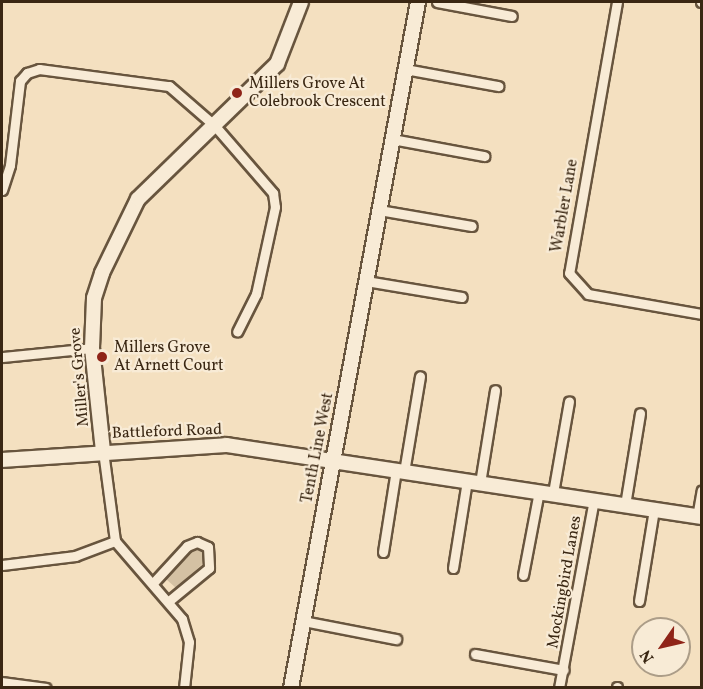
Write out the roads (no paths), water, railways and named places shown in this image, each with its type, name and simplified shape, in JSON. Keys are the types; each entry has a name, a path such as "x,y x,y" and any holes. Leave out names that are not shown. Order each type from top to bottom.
{"street":[{"name":"Miller's Grove","path":"115,542 92,348 93,298 128,214 277,64 301,2"},
{"name":"Tenth Line West","path":"291,687 418,2"},
{"path":"437,2 512,16"},
{"name":"Warbler Lane","path":"617,2 569,273 588,294 702,314"},
{"path":"2,190 10,165 20,81 39,69 169,86 215,126 264,180 275,207 256,294 237,332"},
{"path":"405,69 498,86"},
{"path":"392,139 484,156"},
{"path":"379,210 472,226"},
{"path":"366,281 462,297"},
{"path":"2,357 92,348"},
{"path":"383,552 420,376"},
{"path":"453,568 495,390"},
{"path":"553,494 569,401"},
{"path":"625,505 640,413"},
{"name":"Battleford Road","path":"2,460 208,444 539,491 699,517"},
{"path":"699,517 702,490"},
{"path":"523,575 539,491"},
{"name":"Mockingbird Lanes","path":"559,687 594,500"},
{"path":"639,601 654,509"},
{"path":"2,565 75,556 115,542 170,600 189,642 184,687"},
{"path":"153,583 187,546 197,542 208,547 209,568 170,600"},
{"path":"303,621 396,639"},
{"name":"Mockingbird Lanes","path":"475,654 564,670"},
{"path":"2,682 46,687"}],"place":[{"name":"Millers Grove At Colebrook Crescent","path":"237,93"},
{"name":"Millers Grove At Arnett Court","path":"102,357"}]}
